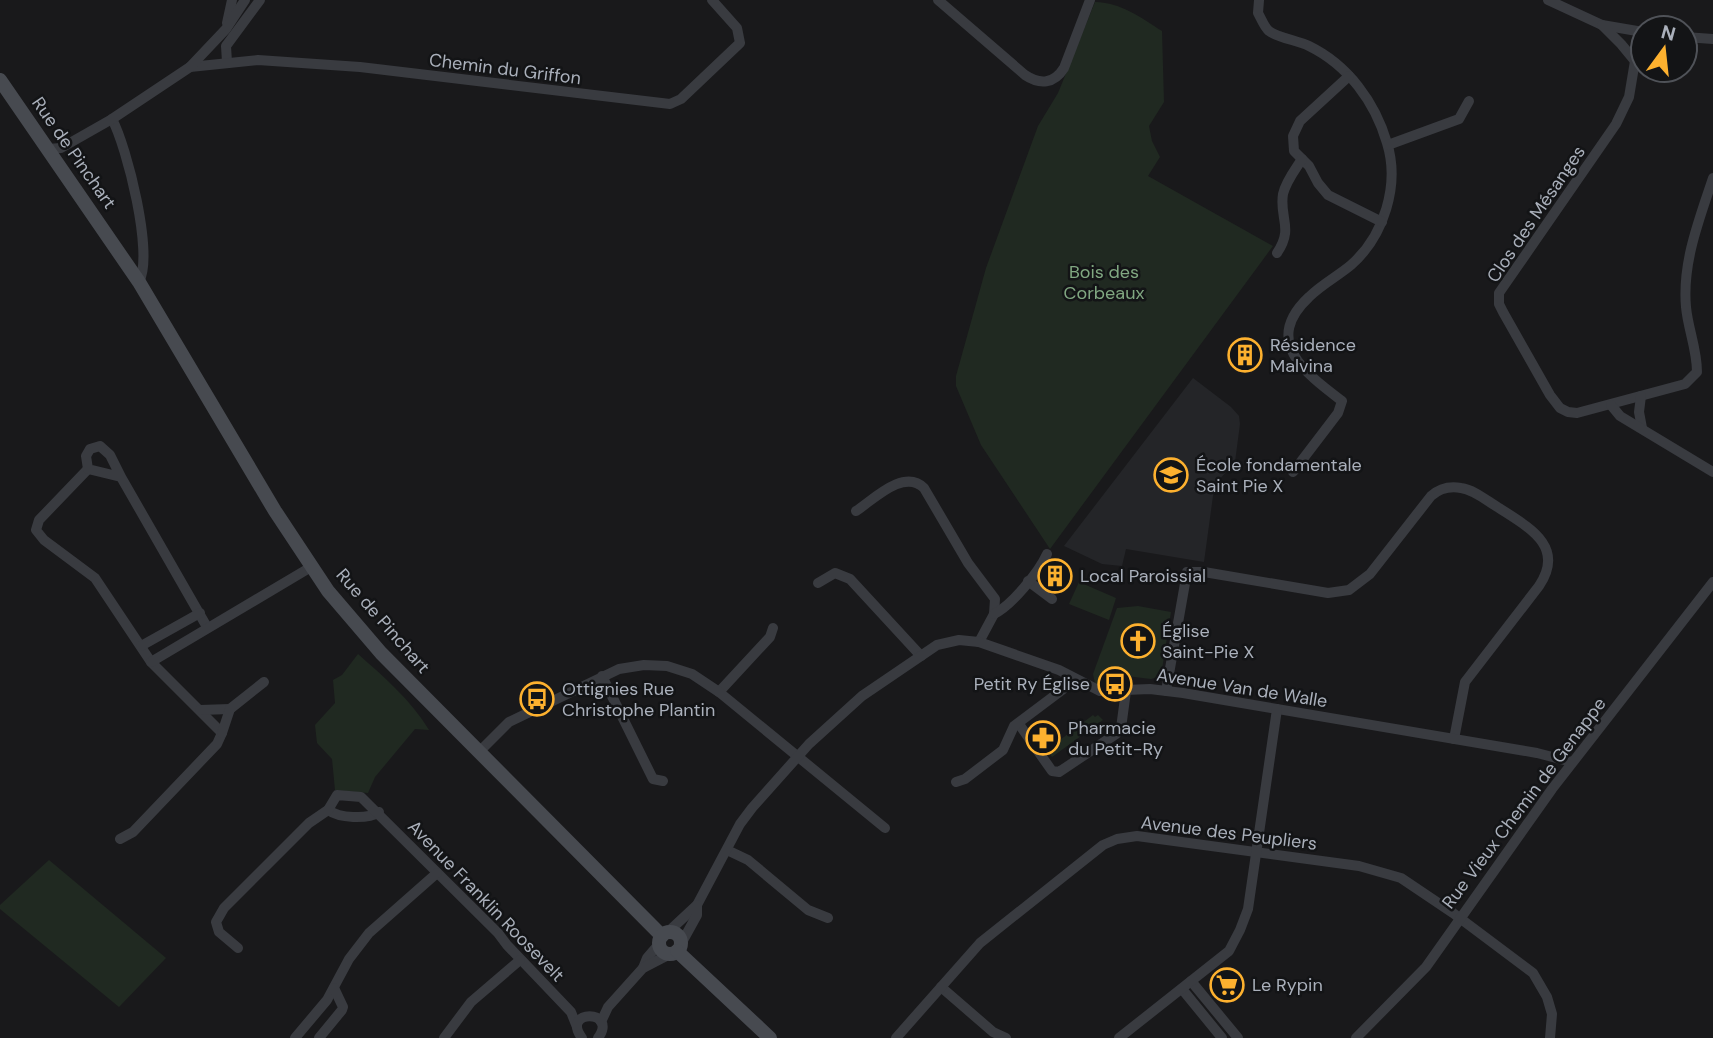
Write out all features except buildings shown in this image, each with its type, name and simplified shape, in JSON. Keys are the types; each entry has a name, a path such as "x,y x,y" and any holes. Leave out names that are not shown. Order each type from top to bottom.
{"main road":[{"name":"Rue de Pinchart","path":"0,80 139,282 311,567 381,653 669,943 770,1038"}],"street":[{"path":"226,29 232,0"},
{"path":"48,149 61,148 112,119 190,67 226,29 245,0"},
{"path":"227,62 226,46 260,0"},
{"name":"Chemin du Griffon","path":"190,67 258,60 360,67 670,104 681,99 740,43 737,28 712,0"},
{"path":"938,0 1025,75 1044,82 1059,76 1064,68 1090,0"},
{"path":"1259,0 1258,13 1270,32 1312,47 1334,61 1367,96 1388,145 1391,187 1382,222 1375,236 1359,257 1300,305 1288,328 1288,342 1294,357 1310,377 1342,401 1338,413 1293,472"},
{"path":"1548,0 1560,3 1602,25 1629,30"},
{"path":"1602,25 1629,54"},
{"path":"1349,76 1306,114 1297,126 1293,136 1294,151 1309,166 1328,195 1382,222"},
{"name":"Clos des Mésanges","path":"1631,84 1629,97 1616,124 1507,279 1499,297 1503,312 1523,349 1560,408 1577,413 1611,405 1685,384 1697,372 1697,356 1686,312 1685,282 1689,255 1709,206 1713,178"},
{"path":"1388,145 1459,119 1469,101"},
{"name":"Rue de Pinchart","path":"112,119 125,152 142,233 144,252 142,277 139,282"},
{"path":"1277,253 1285,237 1286,227 1283,192 1302,159"},
{"path":"1641,396 1639,412 1642,428"},
{"path":"1611,405 1620,416 1713,472"},
{"path":"88,469 87,453 92,447 106,448 207,628"},
{"path":"88,469 121,477"},
{"path":"88,469 38,520 36,530 44,540 95,578 151,662 222,733"},
{"path":"856,511 895,484 920,484 928,493 968,563 995,599 994,614 979,642"},
{"path":"1166,691 1187,572 1205,572 1328,593 1349,590 1370,574 1431,496 1450,487 1471,491 1538,535 1546,548 1547,571 1539,586 1465,682 1454,739"},
{"path":"994,614 1009,605 1041,567 1047,554"},
{"path":"151,662 311,567"},
{"path":"818,583 835,573 850,579 921,656"},
{"path":"1028,581 1052,599"},
{"name":"Rue Vieux Chemin de Genappe","path":"1356,1038 1426,967 1572,762 1713,582"},
{"path":"141,646 200,613"},
{"path":"719,692 770,637 774,628"},
{"name":"Avenue Van de Walle","path":"669,943 697,905 740,824 809,744 862,696 937,645 948,641 979,642 1044,664 1100,691 1166,691 1537,753 1572,762"},
{"path":"479,752 509,722 602,676 627,668 662,665 684,671 719,692 885,828"},
{"path":"602,676 653,779 663,781"},
{"path":"956,782 965,779 1003,750 1012,728 1062,690 1073,678"},
{"path":"120,839 133,832 217,744 230,709 264,682"},
{"path":"1019,724 1052,771 1059,772 1121,728 1126,691"},
{"path":"200,710 230,709"},
{"path":"1119,1038 1229,951 1240,930 1248,909 1277,709"},
{"name":"Avenue Franklin Roosevelt","path":"328,810 337,796 365,798 437,873 459,892 571,1012 582,1038"},
{"path":"238,948 219,932 216,922 225,908 309,823 328,810 334,814 366,817 379,812"},
{"name":"Avenue des Peupliers","path":"896,1038 990,934 1110,842 1144,836 1386,872 1416,887 1533,973 1543,988 1552,1014 1550,1038"},
{"path":"727,850 748,860 808,910 828,918"},
{"path":"295,1038 334,988 349,959 369,933 437,873"},
{"name":"Avenue Van de Walle","path":"669,943 697,915 697,905"},
{"path":"643,968 647,958 669,943"},
{"path":"577,1027 608,1007 669,943"},
{"path":"444,1038 471,1002 520,960"},
{"path":"1191,981 1238,1038"},
{"path":"941,987 993,1032 1006,1038"},
{"path":"319,1038 342,1010 334,988"},
{"path":"1182,989 1222,1038"},
{"name":"Avenue Franklin Roosevelt","path":"571,1012 593,1018"},
{"path":"593,1018 601,1037"}],"shaded area":[{"name":"École fondamentale Saint Pie X","path":"1193,378 1231,407 1239,416 1240,424 1235,462 1218,481 1213,496 1204,562 1126,549 1122,566 1102,564 1064,546"}],"green space":[{"name":"Bois des Corbeaux","path":"1095,2 1122,8 1162,31 1164,102 1149,126 1152,141 1160,157 1148,176 1273,246 1050,549 981,445 956,386 956,376 986,268 1038,126 1058,93"},
{"path":"1079,582 1116,598 1109,620 1069,604"},
{"path":"1138,606 1171,612 1161,676 1151,679 1126,676 1120,682 1108,686 1095,683 1093,674 1117,608"},
{"path":"358,654 405,699 429,730 415,729 375,777 368,793 335,790 332,759 317,743 315,725 335,703 333,680 342,675"},
{"path":"1093,715 1098,715 1103,720 1052,757 1048,751 1052,746"},
{"path":"49,860 166,958 119,1007 0,909 0,905"}],"place":[{"name":"Résidence Malvina","path":"1245,355"},
{"name":"École fondamentale Saint Pie X","path":"1171,475"},
{"name":"Local Paroissial","path":"1055,576"},
{"name":"Église Saint-Pie X","path":"1138,641"},
{"name":"Petit Ry Église","path":"1115,684"},
{"name":"Ottignies Rue Christophe Plantin","path":"537,699"},
{"name":"Pharmacie du Petit-Ry","path":"1043,738"},
{"name":"Le Rypin","path":"1227,985"}]}
